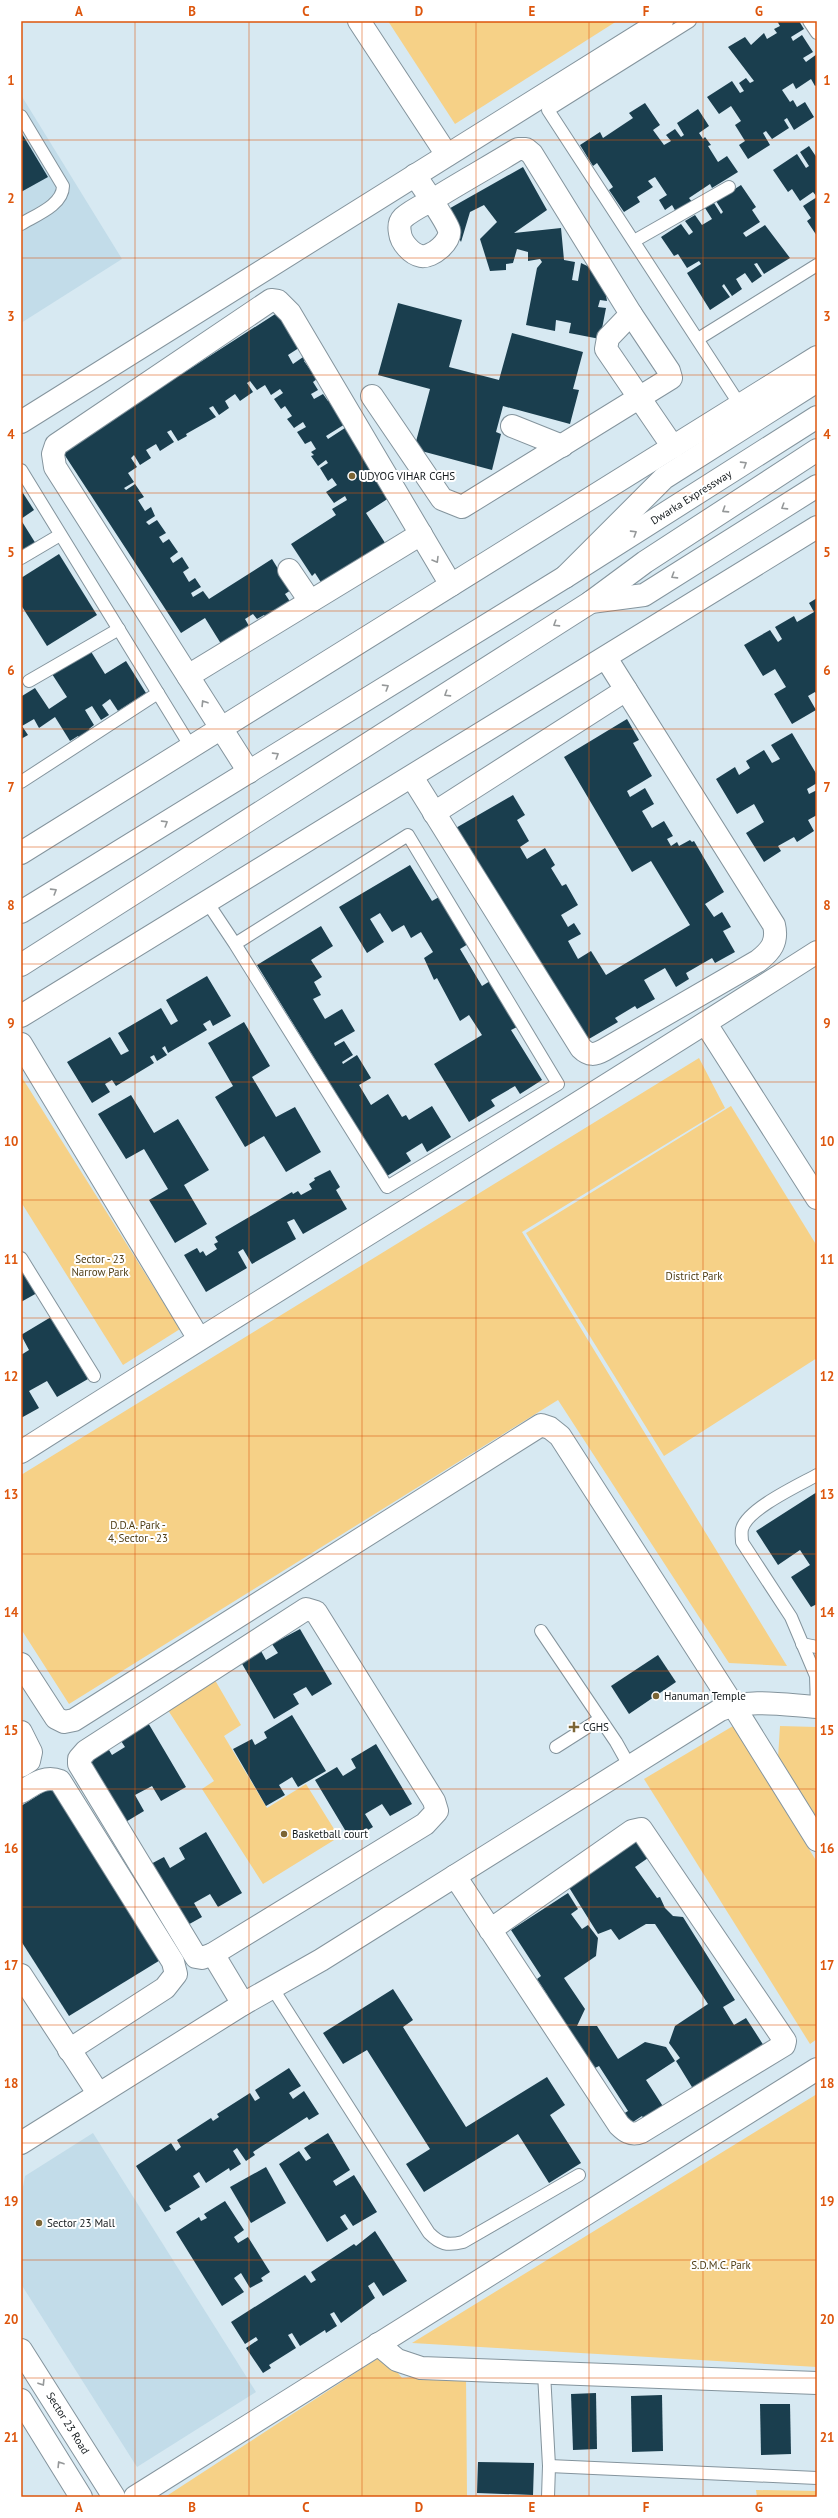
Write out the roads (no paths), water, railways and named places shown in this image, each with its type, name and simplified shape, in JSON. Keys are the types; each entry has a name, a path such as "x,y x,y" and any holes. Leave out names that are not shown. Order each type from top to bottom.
{"main road":[{"path":"359,21 447,156"},
{"path":"21,422 662,21"},
{"path":"372,396 442,499 462,507 671,378 669,371 532,154 526,149 518,149 430,201 416,175"},
{"path":"249,772 56,467 53,454 56,445 271,300 278,301 290,313 451,585"},
{"path":"632,314 608,338 606,349 673,447"},
{"path":"21,853 817,357"},
{"path":"21,912 565,577 664,478 817,381"},
{"name":"Dwarka Expressway","path":"565,577 817,417"},
{"path":"512,426 562,446"},
{"path":"21,965 590,602 645,562 817,450"},
{"path":"590,602 644,595 817,486"},
{"path":"21,1016 817,527"},
{"path":"188,676 421,534"},
{"path":"289,570 310,601"},
{"path":"412,777 580,1048 586,1053 595,1055 758,961 774,946 776,934 774,925 606,658"},
{"path":"434,813 626,690"},
{"path":"21,1452 199,1339 706,1024 817,952"},
{"path":"706,1024 817,1198"},
{"path":"21,1044 199,1339"},
{"path":"21,1664 56,1718 64,1722 74,1720 541,1425 550,1428 560,1436 733,1705 817,1840"},
{"path":"306,1609 311,1610 316,1612 434,1801 437,1811 425,1824 212,1954 202,1958 192,1953 79,1764 79,1759 86,1751 295,1615 306,1609"},
{"path":"21,2143 98,2093 243,2004 273,1989 720,1710 733,1705 817,1706"},
{"path":"21,1732 31,1752 29,1761 21,1766"},
{"path":"21,1792 41,1780 52,1778 60,1781 173,1962 176,1974 165,1988 69,2050"},
{"path":"454,1876 619,2124 630,2133 641,2132 785,2043 639,1828 632,1831 490,1930"},
{"path":"212,1954 243,2004"},
{"path":"21,1975 98,2093"},
{"path":"134,2497 817,2069"},
{"path":"378,2344 397,2360 421,2368 817,2383"},
{"name":"Sector 23 Road","path":"21,2350 114,2497"},
{"path":"21,2400 81,2497"}],"lane":[{"path":"690,21 548,110 740,405"},
{"path":"810,21 817,32"},
{"path":"21,116 59,178 63,186 63,193 59,200 21,224"},
{"path":"634,241 729,187"},
{"path":"698,339 817,265"},
{"path":"21,470 191,747"},
{"path":"21,558 60,535"},
{"path":"29,681 119,629"},
{"path":"21,782 158,693"},
{"path":"207,902 235,944 387,1187 558,1084 408,836 235,944"},
{"path":"21,1258 94,1376"},
{"path":"817,1475 762,1507 747,1519 742,1529 742,1542 791,1617 816,1676 817,1706"},
{"path":"541,1631 630,1767"},
{"path":"802,1644 817,1646"},
{"path":"556,1747 600,1719"},
{"path":"273,1989 429,2233 438,2242 451,2246 462,2242 579,2175"},
{"path":"544,2373 549,2466 548,2497"},
{"path":"549,2466 817,2478"}],"place":[{"name":"UDYOG VIHAR CGHS","path":"352,476"},
{"name":"Hanuman Temple","path":"656,1696"},
{"name":"CGHS","path":"574,1727"},
{"name":"Basketball court","path":"284,1834"},
{"name":"Sector 23 Mall","path":"39,2223"}],"park label":[{"name":"Sector - 23 Narrow Park","path":"100,1265"},
{"name":"District Park","path":"694,1276"},
{"name":"D.D.A. Park - 4, Sector - 23","path":"138,1531"},
{"name":"S.D.M.C. Park","path":"721,2265"}]}
